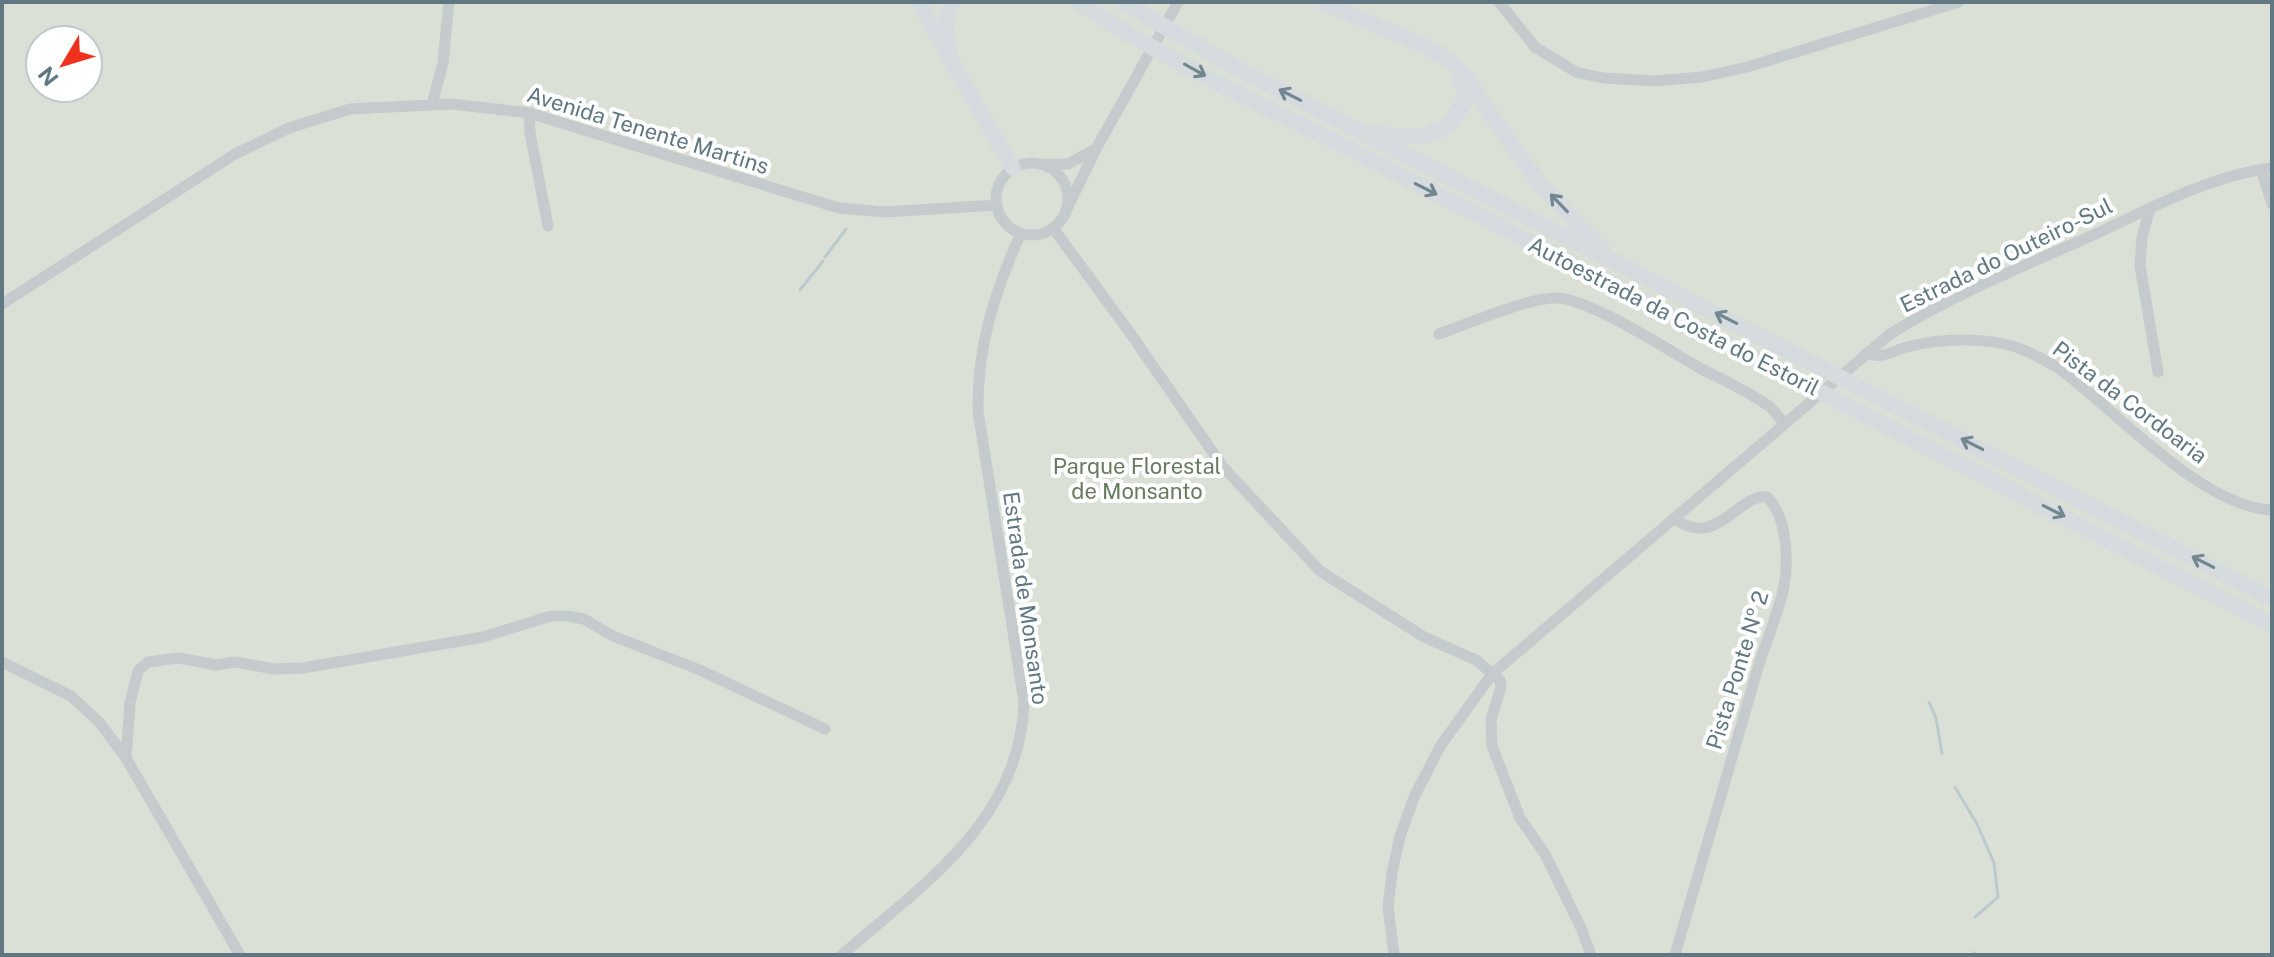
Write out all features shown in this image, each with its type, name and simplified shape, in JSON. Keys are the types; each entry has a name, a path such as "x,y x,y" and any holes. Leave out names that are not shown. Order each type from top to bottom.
{"highway":[{"path":"920,2 1013,168"},
{"path":"952,61 945,32 953,2"},
{"name":"Autoestrada da Costa do Estoril","path":"1079,2 1120,29 1232,91 2272,625"},
{"name":"Autoestrada da Costa do Estoril","path":"1122,2 1244,72 2272,599"},
{"path":"1307,2 1426,51 1449,65 1461,78 1466,96 1446,128 1425,138 1360,130"},
{"path":"1322,2 1429,48 1451,62 1467,78 1539,183 1613,260"}],"street":[{"path":"432,104 443,63 449,2"},
{"path":"1096,149 1068,164 1026,164 1013,168 999,184 997,205 1005,222 1021,233 1034,235 1053,228 1065,213 1096,149 1178,2"},
{"path":"1499,2 1535,47 1576,72 1603,78 1655,81 1702,77 1747,67 1959,2"},
{"name":"Avenida Tenente Martins","path":"2,304 235,154 289,128 350,109 432,104 485,106 529,113 839,208 885,212 997,205"},
{"path":"529,113 548,226"},
{"path":"1040,164 1056,172 1062,179 1068,195 1065,213"},
{"path":"2266,168 2272,204"},
{"name":"Estrada do Outeiro-Sul","path":"1394,955 1388,907 1400,836 1415,795 1441,745 1492,674 1890,334 1947,301 2150,209 2208,185 2266,168"},
{"path":"2150,209 2142,237 2140,266 2158,372"},
{"path":"1053,228 1223,467 1320,571 1424,637 1468,656 1500,680 1501,687 1491,720 1492,746 1520,818 1545,854 1591,955"},
{"name":"Estrada de Monsanto","path":"842,955 961,848 980,827 1006,782 1019,744 1023,720 1022,689 978,411 977,380 994,298 1021,233"},
{"path":"1439,334 1496,314 1561,298 1583,304 1748,394 1771,407 1784,423"},
{"name":"Pista da Cordoaria","path":"1866,353 1880,357 1911,346 1965,340 2000,343 2024,350 2063,371 2139,437 2194,477 2233,502 2272,510"},
{"name":"Pista Ponte Nº 2","path":"1674,518 1683,525 1705,527 1718,524 1758,497 1767,497 1782,528 1785,570 1783,590 1752,686 1675,955"},
{"path":"126,758 130,703 138,671 152,660 178,658 217,665 235,662 274,669 303,668 483,637 558,616 584,619 613,636 700,670 825,729"},
{"path":"2,662 71,696 99,722 126,758 240,955"}],"green space":[{"name":"Parque Florestal de Monsanto","path":"2,2 2272,2 2272,955 2,955"}],"waterway":[{"path":"825,257 846,229"},
{"path":"800,290 823,261"},
{"path":"1929,702 1936,718 1942,754"},
{"path":"1955,787 1977,824 1994,863 1998,897 1975,917"}]}
